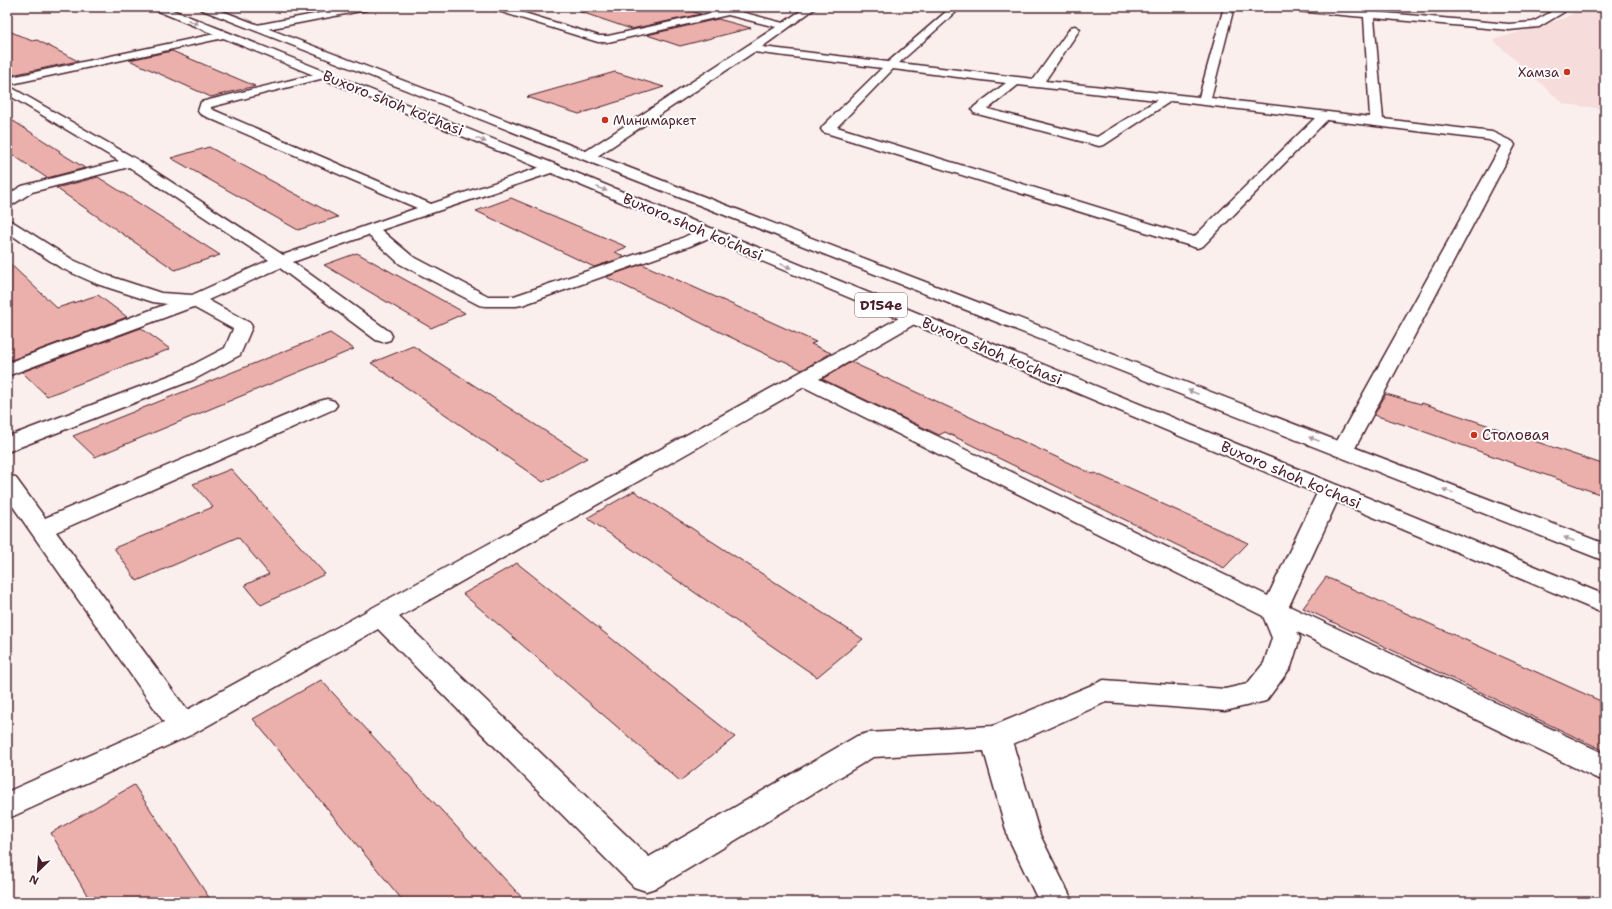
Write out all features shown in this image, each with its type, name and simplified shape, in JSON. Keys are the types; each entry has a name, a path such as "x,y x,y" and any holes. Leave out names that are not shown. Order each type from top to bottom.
{"street":[{"name":"Buxoro shoh ko'chasi","path":"156,7 552,168 1605,605"},
{"name":"Buxoro shoh ko'chasi","path":"203,7 1344,450 1605,553"},
{"path":"257,28 366,7"},
{"path":"495,7 598,39 608,39 727,12"},
{"path":"709,7 784,26"},
{"path":"588,156 752,49 812,7"},
{"path":"1204,101 1229,7"},
{"path":"1285,7 1508,27 1535,25 1559,12 1548,7"},
{"path":"951,12 890,66 828,129 1197,243 1324,116"},
{"path":"1369,14 1377,121"},
{"path":"1038,82 1075,29"},
{"path":"7,82 224,34"},
{"path":"752,49 1377,121 1492,136 1508,144 1344,450"},
{"path":"324,75 205,105 204,111 431,208"},
{"path":"1016,80 978,110 1099,142 1168,98"},
{"path":"7,89 132,162 282,261 383,336"},
{"path":"7,202 27,189 132,162"},
{"path":"7,370 194,300 282,261 370,229 552,168"},
{"path":"7,225 67,264 103,280 159,298 194,300 243,327 233,351 186,376 7,445"},
{"path":"370,229 406,260 485,301 516,301 707,233"},
{"path":"7,806 183,726 912,318"},
{"path":"804,379 1274,610 1605,768"},
{"path":"41,530 327,405"},
{"path":"7,482 183,726"},
{"path":"380,616 646,876 868,745 996,738 1104,691 1225,700 1256,693 1277,667 1286,638 1274,610 1330,491"},
{"path":"996,738 1024,837 1056,902"}],"shaded area":[{"name":"Хамза","path":"1605,8 1605,109 1564,104 1493,40 1565,18 1576,11"}],"building":[{"path":"578,7 676,7 701,14 631,29 578,11"},
{"path":"718,19 751,28 680,46 647,35"},
{"path":"7,30 32,41 37,40 78,61 7,76"},
{"path":"172,51 255,86 211,97 129,60"},
{"path":"615,72 664,87 579,114 527,97"},
{"path":"7,117 85,168 47,178 7,151"},
{"path":"209,147 338,217 298,230 171,158"},
{"path":"98,177 220,255 175,270 56,188"},
{"path":"511,198 627,247 615,252 625,257 594,267 476,211"},
{"path":"357,253 465,313 431,328 324,265"},
{"path":"7,261 57,308 98,295 127,317 9,361 7,359"},
{"path":"642,264 816,342 811,344 831,353 802,370 782,360 780,361 606,277"},
{"path":"141,328 170,349 47,396 22,372"},
{"path":"330,333 354,349 95,457 73,436"},
{"path":"413,346 587,458 543,482 371,363"},
{"path":"851,362 1093,474 1095,473 1248,543 1224,568 945,432 939,435 822,379"},
{"path":"1386,394 1421,404 1422,403 1605,465 1605,496 1374,415"},
{"path":"231,469 325,574 261,605 245,585 269,574 238,537 137,581 114,548 213,507 193,484"},
{"path":"634,491 863,639 817,677 587,518"},
{"path":"517,563 735,737 680,781 463,594"},
{"path":"1326,577 1605,703 1605,751 1303,608"},
{"path":"321,680 526,902 404,902 253,719"},
{"path":"134,785 212,902 91,902 51,833"}],"place":[{"name":"Хамза","path":"1567,72"},
{"name":"Минимаркет","path":"605,120"},
{"name":"Столовая","path":"1474,435"}]}
